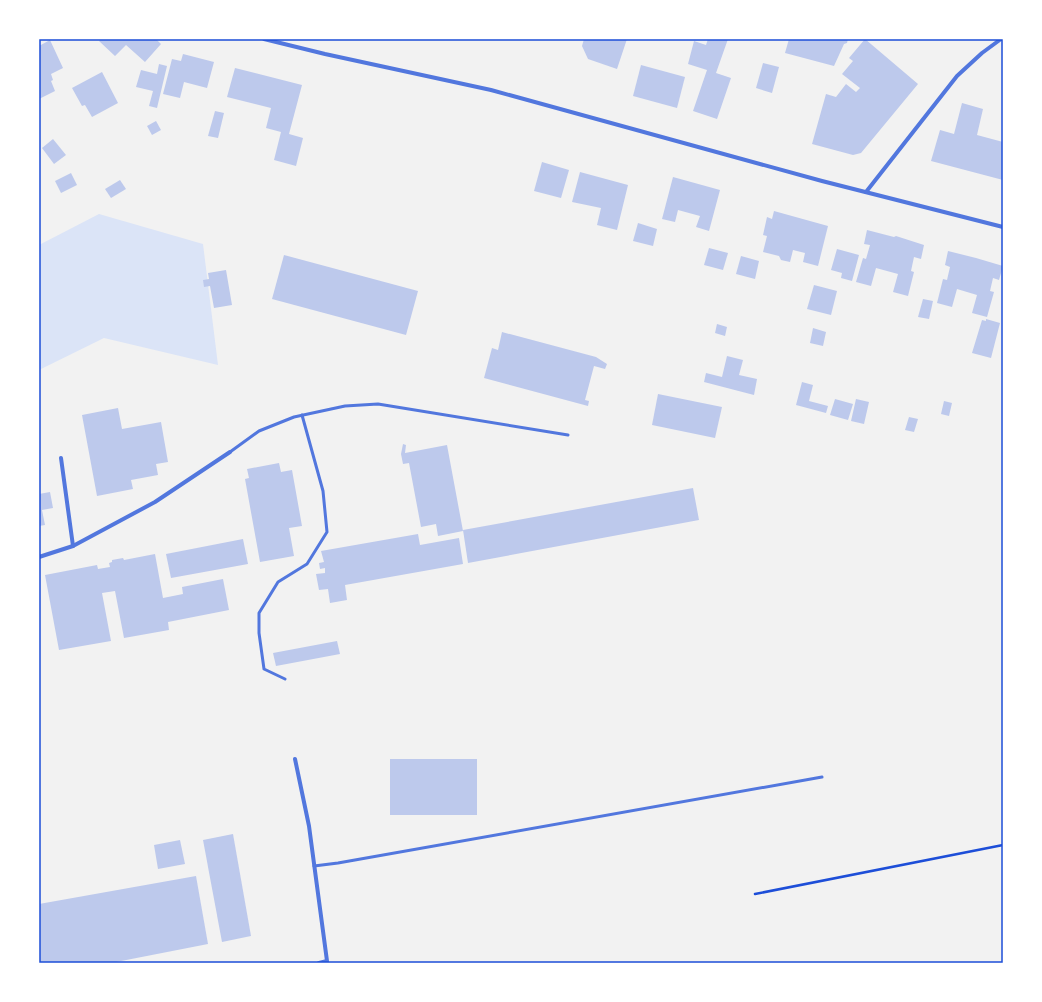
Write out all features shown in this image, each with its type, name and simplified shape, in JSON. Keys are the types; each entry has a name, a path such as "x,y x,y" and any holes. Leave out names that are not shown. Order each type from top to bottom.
{"street":[{"path":"264,39 325,54 491,90 822,181 1003,227"},
{"path":"866,192 957,76 982,53 1001,39"},
{"path":"39,557 73,546 155,502 230,452"},
{"path":"61,458 73,546"},
{"path":"295,759 309,826 328,961 319,963"}],"lane":[{"path":"230,452 259,431 302,415 345,406 378,404 568,435"},
{"path":"285,679 264,669 259,633 260,613 278,582 306,564 327,532 323,491 302,415"},
{"path":"314,866 440,846 822,777"}],"path":[{"path":"755,894 1003,845"}],"shaded area":[{"path":"99,214 203,244 218,365 104,338 39,370 39,245"}],"building":[{"path":"101,39 156,39 161,44 145,62 126,45 115,56 99,41"},
{"path":"584,39 627,39 617,69 588,59 582,46"},
{"path":"708,39 728,39 716,73 731,78 717,119 693,111 707,70 688,64 694,41 706,45"},
{"path":"789,39 848,39 847,43 844,44 834,66 785,53"},
{"path":"865,39 918,84 861,153 853,155 812,144 826,94 836,97 846,84 856,92 860,88 842,74 853,61 849,58"},
{"path":"50,40 63,68 51,74 53,80 51,81 55,91 39,99 39,46"},
{"path":"183,54 214,62 207,88 184,82 180,98 163,94 172,59 181,61"},
{"path":"763,63 779,67 772,93 756,88"},
{"path":"159,64 167,66 157,108 149,106 153,91 136,87 141,70 157,74"},
{"path":"641,65 685,77 677,108 633,96"},
{"path":"235,68 302,85 289,134 303,138 296,166 274,160 281,132 266,128 271,108 227,97"},
{"path":"102,72 118,103 92,117 85,105 82,106 72,88"},
{"path":"962,103 983,109 977,135 1003,142 1003,180 931,161 940,130 954,134"},
{"path":"215,111 224,113 218,138 208,136"},
{"path":"156,121 161,130 152,135 147,126"},
{"path":"53,139 66,155 54,164 42,148"},
{"path":"542,162 569,170 561,198 534,191"},
{"path":"580,172 628,185 617,230 597,225 601,208 572,202"},
{"path":"71,173 77,185 61,193 55,181"},
{"path":"673,177 720,190 709,231 696,227 700,216 678,210 675,222 662,219"},
{"path":"120,180 126,189 111,198 105,189"},
{"path":"774,211 828,226 818,266 803,262 805,253 793,250 790,262 781,260 779,256 763,252 767,236 763,235 767,217 772,219"},
{"path":"638,223 657,229 653,246 633,241"},
{"path":"867,230 894,237 896,236 924,245 921,259 914,257 911,271 914,272 908,296 893,292 898,274 876,268 871,286 856,282 863,258 866,259 870,245 864,244"},
{"path":"709,248 728,253 723,270 704,265"},
{"path":"837,249 859,255 852,281 841,278 842,273 831,270"},
{"path":"948,251 1003,266 999,280 993,278 990,291 994,292 987,317 972,313 977,295 957,289 952,307 937,303 943,279 947,280 950,267 945,265"},
{"path":"284,255 418,291 406,335 272,299"},
{"path":"741,256 759,261 755,279 736,274"},
{"path":"226,270 232,305 214,308 210,286 204,287 203,280 209,279 208,273"},
{"path":"814,285 837,291 831,315 807,309"},
{"path":"923,299 933,301 929,319 918,317"},
{"path":"986,319 1000,323 991,358 972,353 982,320 986,321"},
{"path":"717,324 727,327 725,336 715,333"},
{"path":"813,328 826,332 823,346 810,343"},
{"path":"502,332 596,357 607,364 605,369 594,366 585,400 589,401 588,406 484,378 492,348 498,350"},
{"path":"727,356 743,360 739,375 757,379 754,395 704,382 706,373 722,377"},
{"path":"802,382 813,385 809,401 828,406 826,413 796,405"},
{"path":"658,394 722,407 715,438 652,425"},
{"path":"835,399 853,404 848,420 830,415"},
{"path":"856,399 869,402 864,424 851,421"},
{"path":"944,401 952,403 949,416 941,414"},
{"path":"118,408 122,429 161,422 168,462 156,464 158,475 131,480 133,489 97,496 82,415"},
{"path":"909,417 918,419 914,432 905,430"},
{"path":"403,444 406,445 405,453 447,445 463,531 438,536 436,524 421,527 409,463 403,464 401,454"},
{"path":"279,463 281,472 292,470 302,526 289,528 294,556 260,562 245,479 249,478 247,469"},
{"path":"693,488 699,520 468,563 463,530"},
{"path":"50,492 53,508 42,510 45,525 39,526 39,494"},
{"path":"418,534 420,545 459,538 463,564 345,585 347,600 330,603 328,589 319,590 316,574 325,573 325,568 320,569 319,563 324,562 321,551"},
{"path":"243,539 248,564 171,578 166,554"},
{"path":"155,554 163,598 183,594 182,587 223,579 229,610 168,622 169,630 124,638 115,591 102,593 111,641 59,650 45,575 97,565 98,569 110,567 109,563 112,562 112,560 123,558 124,560"},
{"path":"337,641 340,654 276,666 273,653"},
{"path":"390,759 477,759 477,815 390,815"},
{"path":"233,834 251,936 222,942 203,840"},
{"path":"180,840 185,864 158,869 154,845"},
{"path":"196,876 208,944 111,963 39,963 39,904"}]}
